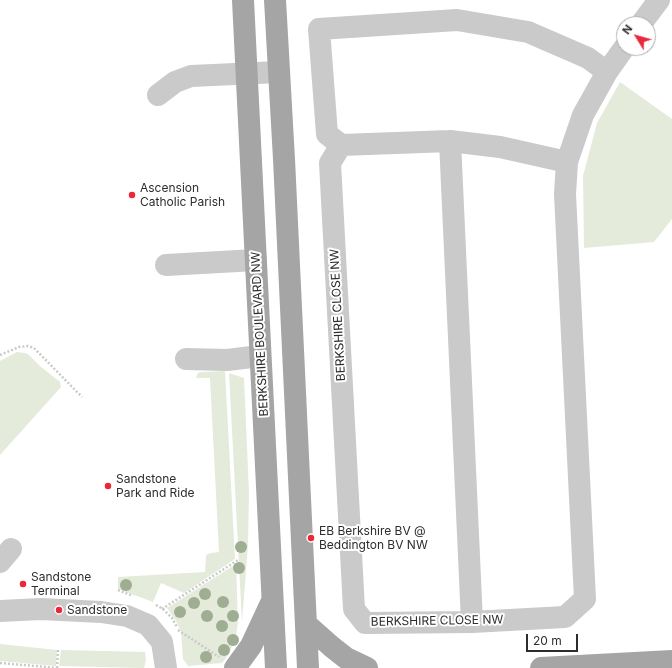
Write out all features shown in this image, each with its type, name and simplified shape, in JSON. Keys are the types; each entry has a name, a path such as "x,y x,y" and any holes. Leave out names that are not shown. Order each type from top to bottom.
{"main road":[{"name":"BERKSHIRE BOULEVARD NW","path":"243,0 276,668"},
{"path":"275,0 308,668"},
{"path":"228,663 251,646 273,598"},
{"path":"306,624 336,651 346,658 367,668"},
{"path":"541,668 672,661"}],"street":[{"path":"647,16 659,0"},
{"path":"567,162 500,147 450,141 341,146 327,134 319,29 457,20 528,32 588,58 607,72"},
{"name":"BERKSHIRE CLOSE NW","path":"341,146 330,164 354,609 365,623 472,622 565,617 585,599 565,194 567,162 583,115 607,72 618,56"},
{"path":"158,95 175,82 191,76 279,72"},
{"path":"450,141 472,622"},
{"path":"166,265 256,260"},
{"path":"186,359 227,360 260,356"},
{"path":"0,611 41,610 100,612 127,616 148,625 162,642 166,668"}],"path":[{"path":"0,355 19,346 34,348 82,397"},
{"path":"159,612 238,560"},
{"path":"178,630 228,663"},
{"path":"0,663 57,668 58,650"}],"green space":[{"path":"620,82 672,119 672,219 654,242 584,248 583,176 597,123"},
{"path":"17,352 28,354 60,382 61,387 0,455 0,361"},
{"path":"225,371 235,559 184,593 161,583 153,602 118,589 118,577 205,572 206,555 219,552 210,378 196,378 198,373 201,372"},
{"path":"229,373 244,378 249,493 248,545 242,622"},
{"path":"236,564 238,622 236,636 229,654 222,663 188,666 183,659 181,632 176,621 167,608"},
{"path":"0,644 57,650 56,666 0,661"},
{"path":"61,650 145,652 146,660 144,668 59,666"}],"place":[{"name":"Ascension Catholic Parish","path":"132,195"},
{"name":"Sandstone Park and Ride","path":"108,486"},
{"name":"EB Berkshire BV @ Beddington BV NW","path":"311,538"},
{"name":"Sandstone Terminal","path":"23,584"},
{"name":"Sandstone","path":"59,610"}]}
